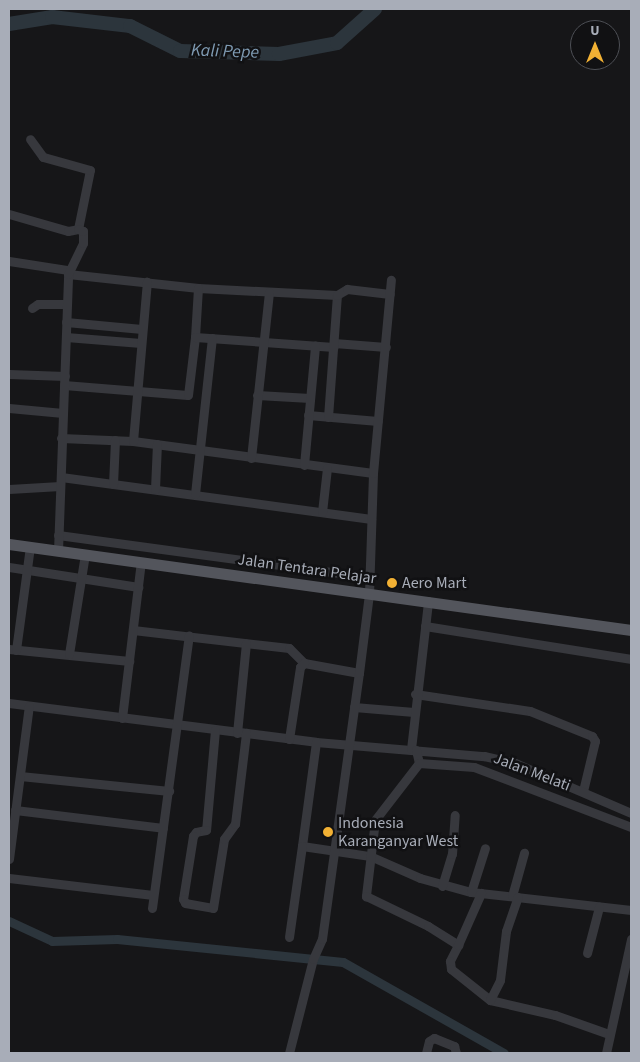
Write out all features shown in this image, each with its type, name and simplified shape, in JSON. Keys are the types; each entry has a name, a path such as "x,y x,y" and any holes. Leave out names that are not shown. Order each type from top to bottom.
{"main road":[{"name":"Jalan Tentara Pelajar","path":"9,544 631,630"}],"street":[{"path":"30,139 34,148 43,156 90,170 78,229"},
{"path":"9,214 68,231 78,229"},
{"path":"58,550 67,304 64,271 82,248 84,234 78,229"},
{"path":"9,261 64,271 198,288 337,295 347,289 390,294"},
{"path":"290,1053 315,956 322,940 359,673 369,594 368,577 373,473 392,280"},
{"path":"133,441 147,282"},
{"path":"188,395 198,288"},
{"path":"251,458 269,292"},
{"path":"328,417 337,295"},
{"path":"32,308 38,304 67,304"},
{"path":"66,322 142,329"},
{"path":"66,337 141,342"},
{"path":"194,337 315,346 386,347"},
{"path":"195,494 204,397 212,338"},
{"path":"304,465 315,346"},
{"path":"9,374 137,391 204,397"},
{"path":"257,395 310,398"},
{"path":"9,408 63,413"},
{"path":"308,415 378,421"},
{"path":"61,438 133,441 373,473"},
{"path":"113,484 115,440"},
{"path":"155,489 157,444"},
{"path":"322,512 327,468"},
{"path":"9,489 60,482 113,484 371,518"},
{"path":"58,535 368,577"},
{"path":"30,547 12,650 129,661"},
{"path":"69,654 85,554"},
{"path":"122,718 141,562"},
{"path":"9,567 138,587"},
{"path":"352,592 354,575"},
{"path":"428,601 415,694 413,750 419,763 375,820 370,856 368,898 412,917 458,945"},
{"path":"425,626 631,659"},
{"path":"133,630 289,648 304,663 359,673"},
{"path":"152,908 189,636"},
{"path":"215,730 206,830 196,832 194,836 183,899 185,903 213,908 224,839 235,824 246,642"},
{"path":"289,739 300,667 304,663"},
{"path":"415,694 530,711 592,736 595,742 583,791"},
{"path":"9,704 316,742 499,758 583,791 631,814"},
{"path":"9,859 29,706"},
{"path":"354,707 414,712"},
{"path":"289,936 316,742"},
{"name":"Jalan Melati","path":"419,763 461,764 482,770 631,826"},
{"path":"20,776 169,792"},
{"path":"15,810 163,828"},
{"path":"442,886 453,847 455,815"},
{"path":"302,846 370,856 442,886 471,892 631,910"},
{"path":"471,892 485,848"},
{"path":"490,1000 500,980 506,931 524,853"},
{"path":"9,878 154,895"},
{"path":"481,893 450,961 451,969 490,1000 555,1015 609,1034"},
{"path":"587,953 598,906"},
{"path":"606,1053 631,939"},
{"path":"621,978 631,982"},
{"path":"426,1053 429,1041 434,1038 454,1046 456,1053"}],"waterway":[{"name":"Kali Pepe","path":"9,24 52,17 130,26 180,51 279,54 337,43 375,9"},
{"path":"9,921 52,941 117,939 343,962 504,1053"}],"place":[{"name":"Aero Mart","path":"392,583"},
{"name":"Indonesia Karanganyar West","path":"328,832"}]}
